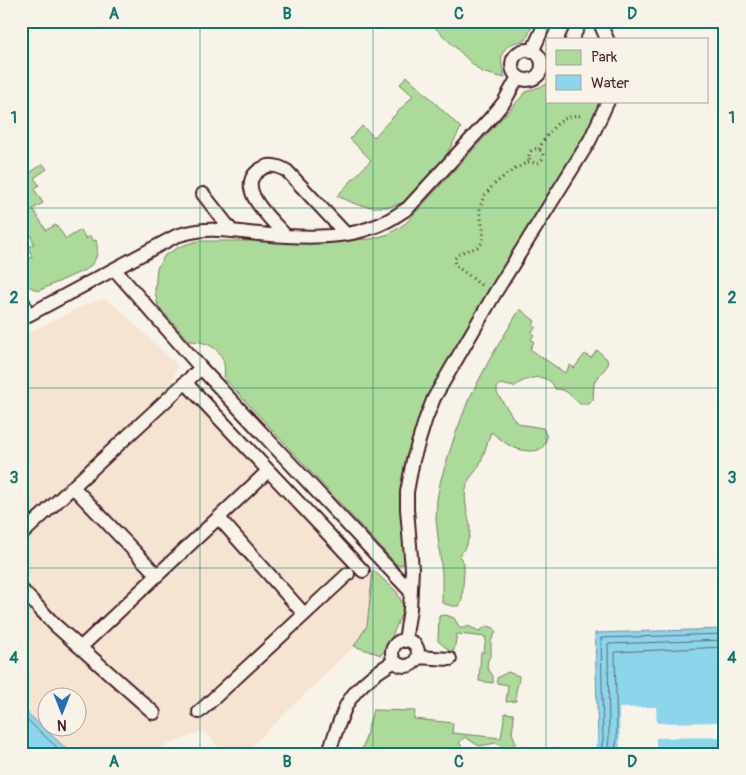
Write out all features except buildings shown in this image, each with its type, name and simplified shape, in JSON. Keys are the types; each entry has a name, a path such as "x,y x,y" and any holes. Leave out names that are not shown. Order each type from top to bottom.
{"lane":[{"path":"532,52 546,21"},
{"path":"572,38 581,21"},
{"path":"599,21 607,38"},
{"path":"523,51 532,52 539,57 544,68 536,77 522,79 515,73 512,64 516,56 523,51"},
{"path":"23,302 25,317 176,236 204,229 285,236 346,234 371,228 390,220 408,208 495,113 504,102 518,76"},
{"path":"406,641 412,569 406,509 407,492 419,439 434,398 494,293 590,140 608,102"},
{"path":"285,236 254,200 251,191 251,182 255,174 262,168 270,165 279,166 287,170 346,234"},
{"path":"203,194 231,230"},
{"path":"115,270 201,368 411,592"},
{"path":"21,535 201,368"},
{"path":"185,382 363,571"},
{"path":"81,647 268,471"},
{"path":"73,487 157,575"},
{"path":"219,518 304,614"},
{"path":"199,712 348,574"},
{"path":"21,589 55,625 154,714"},
{"path":"406,641 413,643 417,657 412,664 404,666 395,661 392,652 395,645 406,641"},
{"path":"417,657 450,659"},
{"path":"328,754 346,706 356,692 381,670 395,661"}],"path":[{"path":"539,149 549,133 562,120"},
{"path":"494,293 460,270 455,265 454,260 461,252 477,248 482,241 483,231 480,208 487,192 507,174 530,161 533,163 542,161 543,152 539,149 530,151 530,161"}],"shaded area":[{"path":"105,299 116,306 177,365 174,377 171,380 193,399 203,391 373,570 367,626 354,646 244,754 224,754 204,731 152,751 149,754 72,754 55,738 88,738 88,688 38,688 38,723 21,707 21,336 87,304"}],"green space":[{"path":"428,21 534,21 526,40 515,42 508,46 502,54 505,78 481,72"},
{"path":"407,76 461,128 436,174 407,201 389,207 358,205 337,196 371,160 350,139 362,126 374,137 413,96 400,84"},
{"path":"546,84 546,102 605,102 602,113 433,402 409,468 407,560 404,564 397,565 224,378 225,369 221,355 217,350 205,343 189,341 158,306 155,291 157,268 165,255 181,246 198,241 309,243 371,239 389,234 406,223 526,92"},
{"path":"43,164 47,169 34,178 39,185 34,189 43,203 33,209 46,230 56,225 66,239 81,230 86,239 90,236 93,241 96,240 97,248 95,259 87,269 38,291 28,286 21,277 24,275 21,262 32,257 28,247 34,244 21,210 21,169 28,174"},
{"path":"520,309 535,321 533,325 536,327 531,333 534,335 531,339 534,342 530,349 565,373 570,365 574,368 585,354 591,358 597,350 607,359 608,365 594,382 593,400 589,404 580,404 566,392 555,389 552,383 542,378 530,378 514,387 501,384 497,387 497,393 516,422 543,428 547,437 542,448 530,451 513,447 491,432 479,466 467,485 465,495 470,528 466,545 459,556 464,563 462,600 459,606 452,606 442,603 442,573 436,519 441,479 468,401 491,357"},
{"path":"373,570 397,592 404,608 387,648 381,655 354,646 367,626"},
{"path":"446,615 454,618 460,628 468,626 479,631 488,626 494,628 496,632 491,641 491,657 488,659 487,667 493,676 493,683 479,681 481,652 484,652 486,637 457,634 454,650 451,652 438,641 439,616"},
{"path":"508,672 519,676 516,701 506,702 508,685 497,683 497,678"},
{"path":"373,710 415,711 414,719 453,723 452,733 501,738 505,713 513,714 512,733 516,743 510,748 502,747 496,743 479,746 465,737 459,743 466,750 467,754 361,754"}],"water":[{"path":"725,629 725,754 595,754 598,740 595,633"},
{"path":"21,707 38,723 38,738 55,738 72,754 21,754"}],"pier":[{"path":"656,707 657,723 725,722 725,737 656,738 656,754 620,754 619,708"}]}
